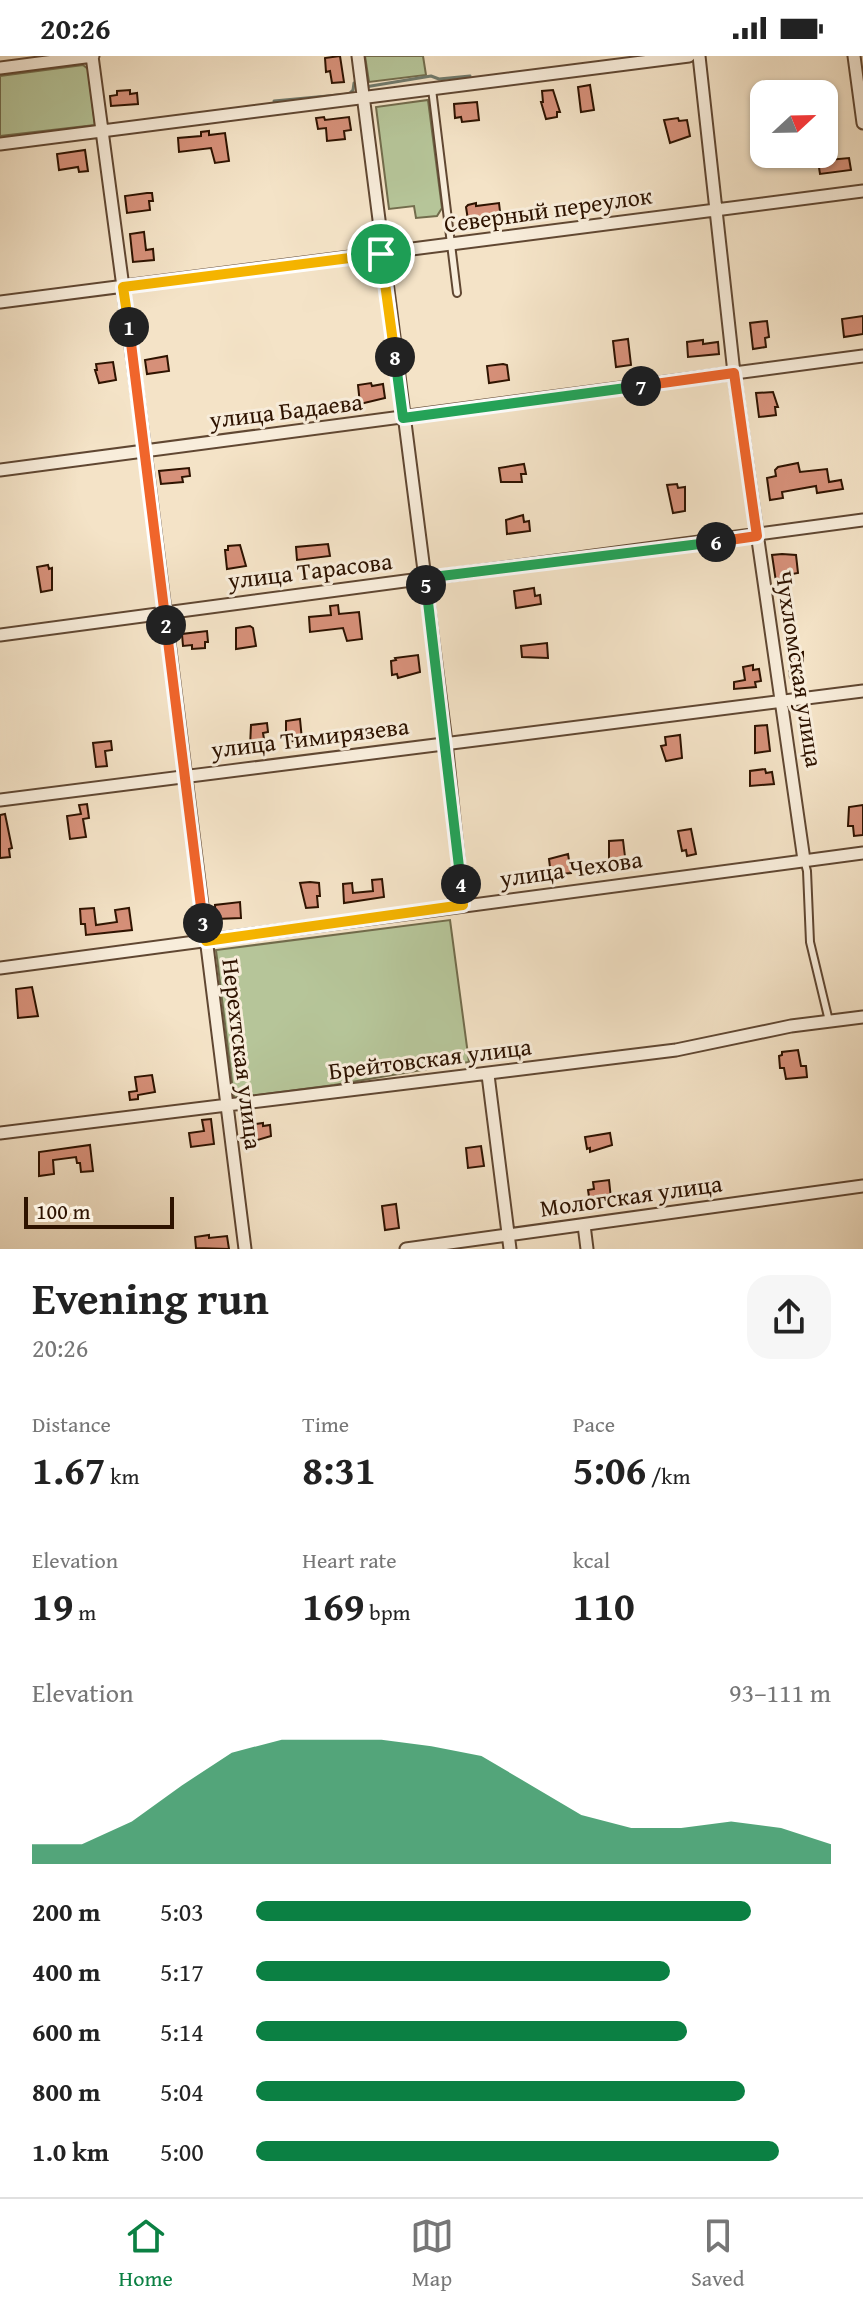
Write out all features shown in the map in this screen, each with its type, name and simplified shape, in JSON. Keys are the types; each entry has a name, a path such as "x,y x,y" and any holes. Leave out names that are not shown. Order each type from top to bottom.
{"street":[{"path":"0,68 92,56"},
{"name":"Нерехтская улица","path":"92,56 245,1249"},
{"path":"358,56 446,742 463,905"},
{"path":"0,144 689,56"},
{"name":"Чухломская улица","path":"699,56 734,373 804,860"},
{"path":"854,56 863,123"},
{"name":"Северный переулок","path":"0,302 863,191"},
{"name":"улица Бадаева","path":"0,470 863,356"},
{"name":"улица Тарасова","path":"0,635 863,520"},
{"name":"улица Тимирязева","path":"0,800 863,691"},
{"name":"улица Чехова","path":"0,968 863,853"},
{"name":"Брейтовская улица","path":"0,1133 676,1050 791,1026 863,1017"},
{"path":"488,1075 510,1249"},
{"name":"Мологская улица","path":"406,1249 863,1186"},
{"path":"584,1225 587,1249"}],"lane":[{"path":"432,89 457,293"},
{"path":"804,860 810,942 829,1021"}],"green space":[{"path":"365,56 423,56 426,75 369,82"},
{"path":"83,65 88,69 95,125 0,136 0,76"},
{"path":"428,100 442,208 437,216 416,218 414,206 389,209 376,107"},
{"path":"450,920 469,1062 234,1098 216,950"}],"building":[{"path":"340,56 344,82 332,83 330,71 326,72 325,58"},
{"path":"590,85 594,110 581,112 578,87"},
{"path":"130,90 130,94 137,93 138,104 111,106 110,96 117,95 117,91"},
{"path":"553,90 560,112 557,112 557,117 546,119 541,102 542,91"},
{"path":"477,102 479,120 462,122 461,117 455,118 454,104"},
{"path":"324,117 325,120 349,117 351,130 344,131 345,139 327,141 326,128 318,129 316,118"},
{"path":"678,118 679,121 687,120 690,136 670,143 664,120"},
{"path":"209,131 209,135 225,133 229,161 215,163 211,148 179,152 178,138 201,136 201,132"},
{"path":"85,150 88,171 79,172 78,167 59,170 57,154"},
{"path":"849,158 851,170 820,174 819,168 838,168 838,159"},
{"path":"152,193 150,210 127,213 125,196"},
{"path":"476,203 476,206 499,203 501,220 489,222 489,217 468,220 466,207"},
{"path":"144,232 146,250 153,249 154,260 133,262 130,234"},
{"path":"863,316 863,334 844,337 842,319"},
{"path":"767,321 769,337 765,338 766,347 753,349 750,323"},
{"path":"628,339 631,365 616,367 613,341"},
{"path":"703,340 703,344 718,342 719,354 688,357 687,342"},
{"path":"167,356 169,371 147,374 145,360"},
{"path":"113,362 116,380 99,383 96,364"},
{"path":"507,365 509,380 489,383 487,366"},
{"path":"371,383 372,386 383,384 385,398 360,404 358,385"},
{"path":"773,392 778,407 775,407 776,415 759,417 756,393"},
{"path":"798,463 800,472 827,469 829,482 841,480 843,489 817,493 816,486 782,492 783,498 770,500 767,478 776,476 778,467"},
{"path":"524,464 526,474 521,474 522,482 501,482 499,468"},
{"path":"189,468 190,476 182,477 183,482 161,484 159,471"},
{"path":"677,484 678,488 685,487 685,511 673,513 667,485"},
{"path":"523,515 524,522 529,521 530,531 507,534 506,520"},
{"path":"328,544 330,556 297,560 296,547"},
{"path":"240,545 246,566 227,569 225,550 228,546"},
{"path":"772,555 796,555 798,573 792,574 793,580 776,582"},
{"path":"48,565 49,569 52,568 52,590 41,592 37,567"},
{"path":"534,588 535,596 540,595 541,604 516,608 514,591"},
{"path":"338,605 339,614 359,612 362,639 347,641 343,628 310,632 309,617 331,615 330,606"},
{"path":"250,626 256,646 236,649 236,628"},
{"path":"207,631 205,648 183,646 182,634"},
{"path":"547,643 548,658 522,657 521,646"},
{"path":"803,652 803,677 790,678 788,654"},
{"path":"418,655 420,672 398,678 397,674 392,675 391,661"},
{"path":"753,665 753,670 759,669 761,681 755,682 756,687 734,689 734,682 745,680 743,667"},
{"path":"300,719 302,740 286,742 286,721"},
{"path":"267,723 268,732 263,733 265,745 250,747 251,725"},
{"path":"767,725 770,751 755,753 755,726"},
{"path":"680,735 682,758 666,761 661,746 666,745 665,737"},
{"path":"111,741 112,750 105,751 107,766 96,767 93,743"},
{"path":"765,769 766,773 772,772 774,784 750,786 750,771"},
{"path":"87,804 89,818 83,819 86,837 70,839 67,816 81,814 79,805"},
{"path":"863,805 863,835 854,836 853,826 848,826 849,807"},
{"path":"5,814 12,848 9,849 10,857 0,858 0,815"},
{"path":"691,829 696,854 687,856 686,850 682,851 678,831"},
{"path":"623,840 626,865 614,866 613,860 609,860 609,841"},
{"path":"568,854 571,873 551,875 549,859"},
{"path":"382,879 384,897 344,903 343,884 352,883 353,893 373,891 372,880"},
{"path":"300,883 319,883 320,896 317,896 318,907 306,908"},
{"path":"240,902 241,918 216,919 215,905"},
{"path":"94,908 96,925 117,922 115,910 129,908 132,930 86,935 80,909"},
{"path":"32,987 38,1016 18,1018 16,989"},
{"path":"798,1050 801,1066 806,1066 807,1077 786,1079 784,1068 780,1068 779,1056 782,1052"},
{"path":"152,1075 155,1092 130,1100 129,1092 137,1091 135,1077"},
{"path":"211,1119 214,1144 191,1147 189,1133 204,1131 202,1120"},
{"path":"263,1123 263,1126 270,1125 271,1136 254,1141 253,1138 244,1139 243,1126"},
{"path":"610,1133 612,1145 590,1152 590,1148 587,1149 585,1137"},
{"path":"90,1145 93,1171 81,1172 76,1157 53,1160 54,1174 39,1176 39,1152"},
{"path":"481,1146 484,1166 468,1168 466,1148"},
{"path":"609,1180 611,1199 590,1203 588,1190 594,1189 593,1182"},
{"path":"396,1204 399,1228 385,1230 382,1206"},
{"path":"209,1235 209,1238 227,1236 229,1249 196,1248 195,1237"}],"waterway":[{"path":"365,87 431,76 439,79 470,76"},
{"path":"274,101 349,94 354,83"}],"route":[{"path":"381,254 403,418 734,373 757,536 425,578 463,905 206,941 123,287 381,254"}]}
